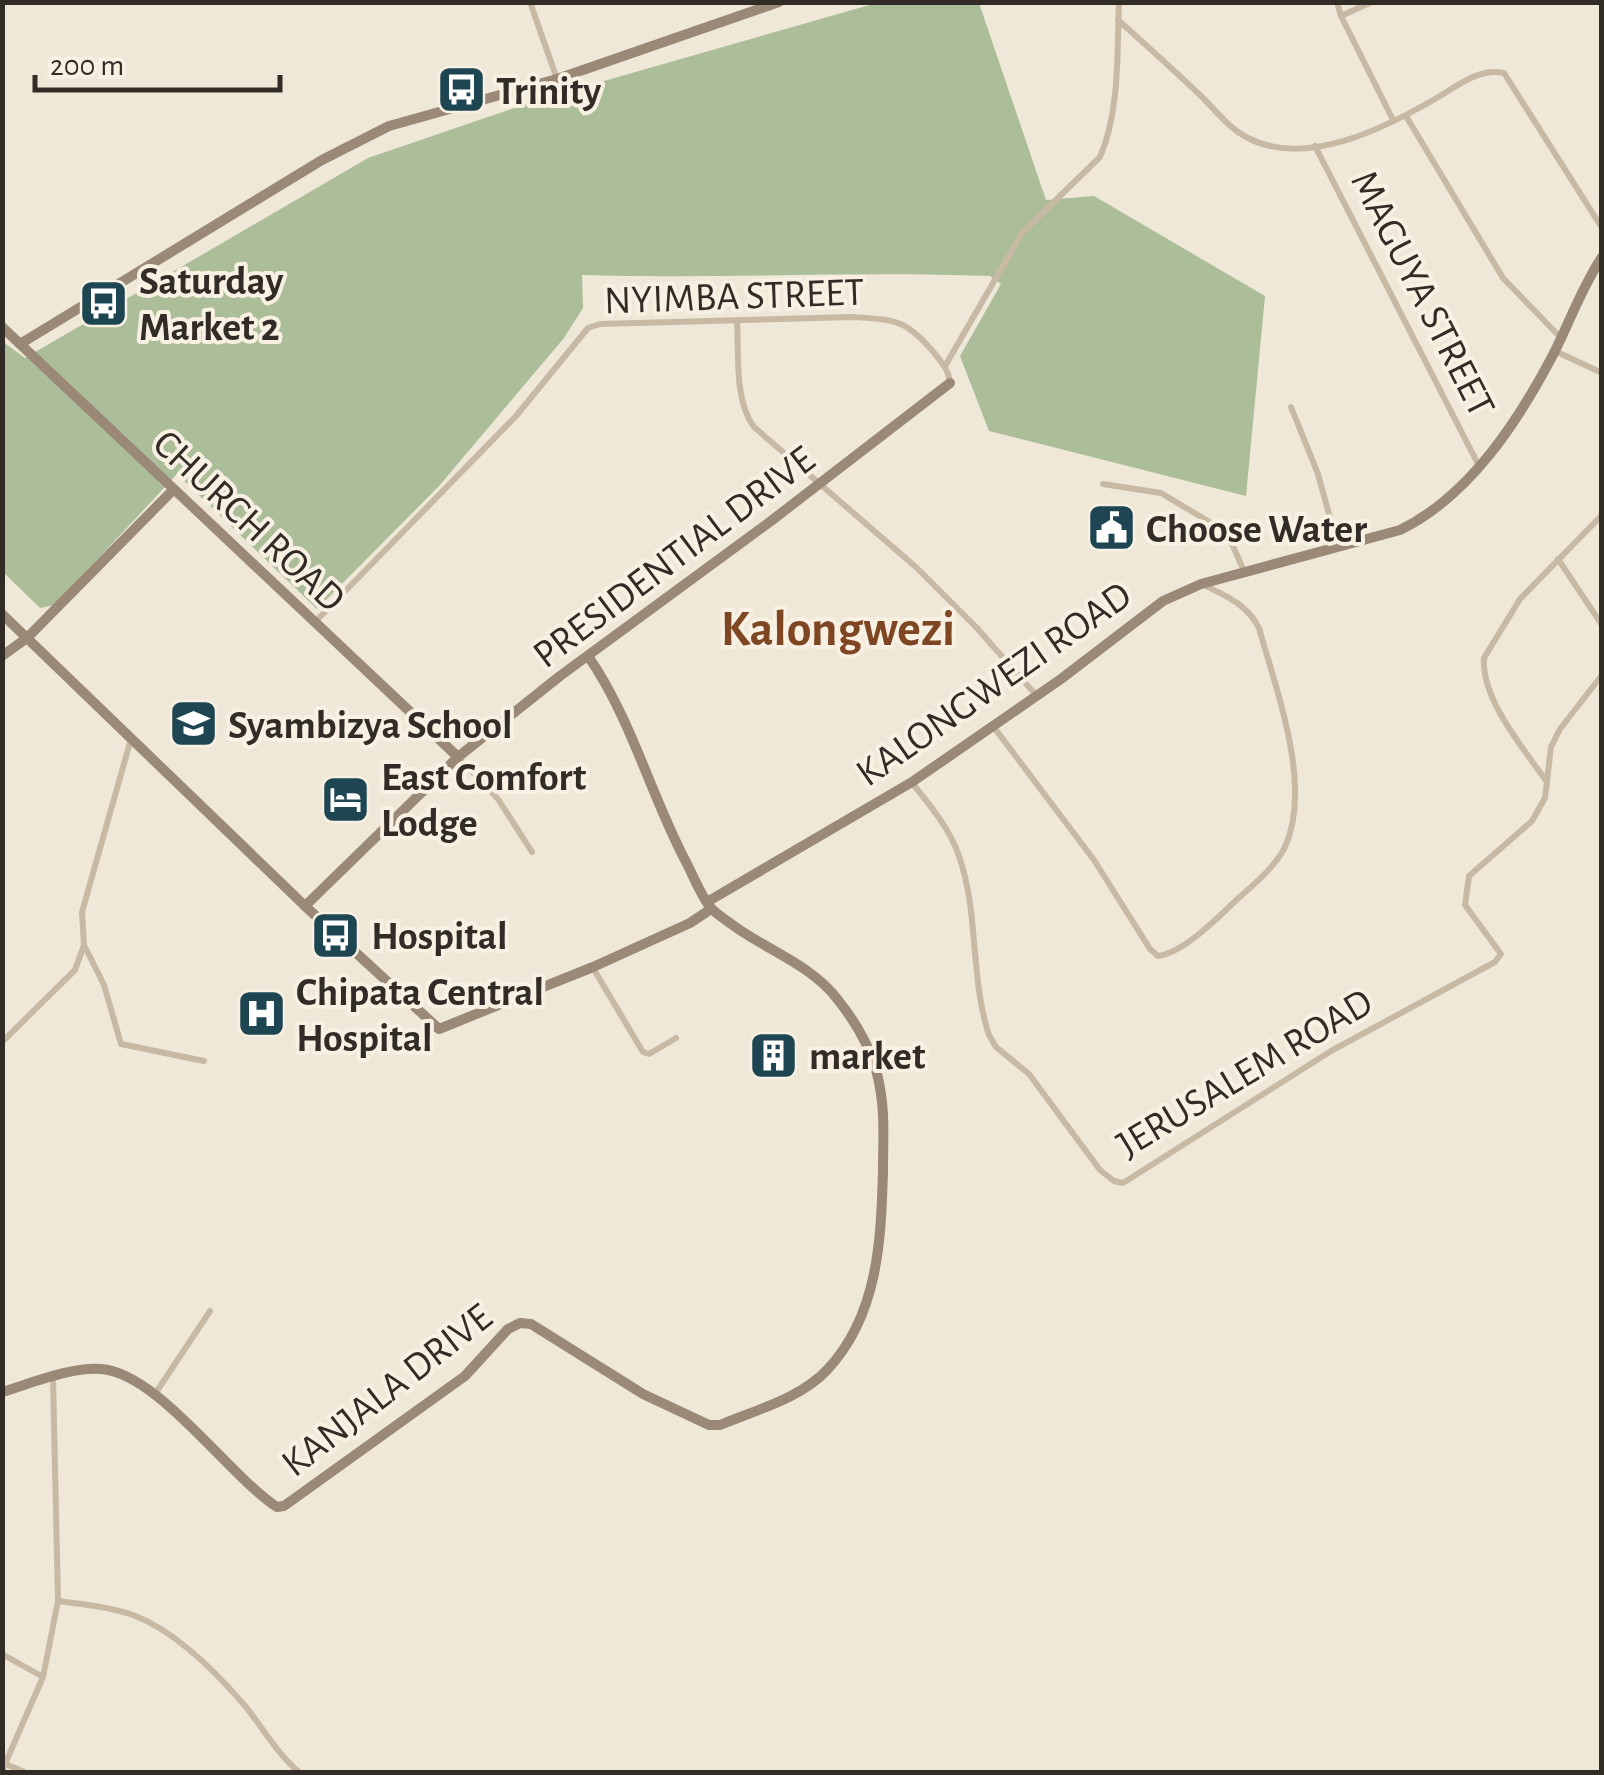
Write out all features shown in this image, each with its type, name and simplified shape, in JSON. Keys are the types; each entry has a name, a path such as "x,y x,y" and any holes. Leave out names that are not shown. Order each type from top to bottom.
{"street":[{"path":"530,2 557,78"},
{"path":"20,344 353,143 389,126 557,78 779,2"},
{"path":"945,366 1022,233 1100,156 1114,92 1119,2"},
{"path":"1336,2 1393,120"},
{"path":"1342,16 1372,2"},
{"path":"1118,20 1246,138 1276,148 1316,146 1406,116 1476,75 1504,73 1602,228"},
{"path":"1406,116 1503,278 1561,338"},
{"name":"MAGUYA STREET","path":"1316,146 1479,466"},
{"name":"KALONGWEZI ROAD","path":"306,906 439,1028 593,967 690,923 709,905 912,782 1163,602 1201,584 1338,549 1414,523 1429,514 1479,466 1512,424 1602,256"},
{"name":"NYIMBA STREET","path":"316,622 516,416 588,328 600,324 852,317 888,320 908,325 945,366 950,382"},
{"path":"737,321 746,416 950,598 1037,696"},
{"name":"CHURCH ROAD","path":"2,327 458,757"},
{"path":"1555,350 1602,374"},
{"name":"PRESIDENTIAL DRIVE","path":"306,906 458,757 950,382"},
{"path":"1291,408 1318,474 1338,549"},
{"path":"1103,484 1161,492 1218,526 1233,546 1244,572"},
{"path":"2,656 27,638 173,490"},
{"path":"1547,782 1509,728 1483,664 1520,599 1602,515"},
{"path":"1558,559 1602,625"},
{"path":"992,725 1094,860 1150,949 1158,956 1169,954 1220,915 1284,849 1292,821 1296,780 1260,628 1240,604 1201,584"},
{"path":"2,614 306,906"},
{"name":"KANJALA DRIVE","path":"2,1392 99,1368 122,1373 154,1395 277,1507 284,1506 465,1376 508,1330 520,1324 531,1324 643,1394 709,1425 720,1425 815,1382 830,1368 857,1328 878,1254 884,1118 872,1059 836,996 806,971 758,944 709,905 660,813 622,714 588,656"},
{"path":"1547,782 1552,746 1560,729 1602,674"},
{"path":"132,738 82,912 84,946 104,985 120,1044 204,1061"},
{"path":"458,757 498,799 532,852"},
{"name":"JERUSALEM ROAD","path":"912,782 959,853 968,889 984,1022 989,1035 996,1047 1029,1074 1100,1170 1123,1183 1332,1052 1495,962 1501,954 1465,905 1469,876 1532,822 1545,798 1547,782"},
{"path":"2,1042 75,970 84,946"},
{"path":"593,967 643,1052 649,1054 676,1038"},
{"path":"154,1395 210,1311"},
{"path":"24,1772 5,1768 43,1677 58,1601 53,1378"},
{"path":"58,1601 136,1616 164,1632 200,1660 244,1704 299,1772"},
{"path":"2,1654 43,1677"}],"green space":[{"path":"880,2 979,3 1046,200 1094,196 1265,296 1246,496 989,431 960,356 1001,284 990,276 582,275 583,308 564,338 439,486 317,609 177,474 55,605 40,608 3,572 2,341 25,358 368,158 541,99"}],"place":[{"name":"Trinity","path":"461,90"},
{"name":"Saturday Market 2","path":"104,303"},
{"name":"Choose Water","path":"1111,528"},
{"name":"Syambizya School","path":"193,724"},
{"name":"East Comfort Lodge","path":"346,799"},
{"name":"Hospital","path":"336,935"},
{"name":"Chipata Central Hospital","path":"261,1014"},
{"name":"market","path":"774,1055"}],"district":[{"name":"Kalongwezi","path":"838,627"}]}
